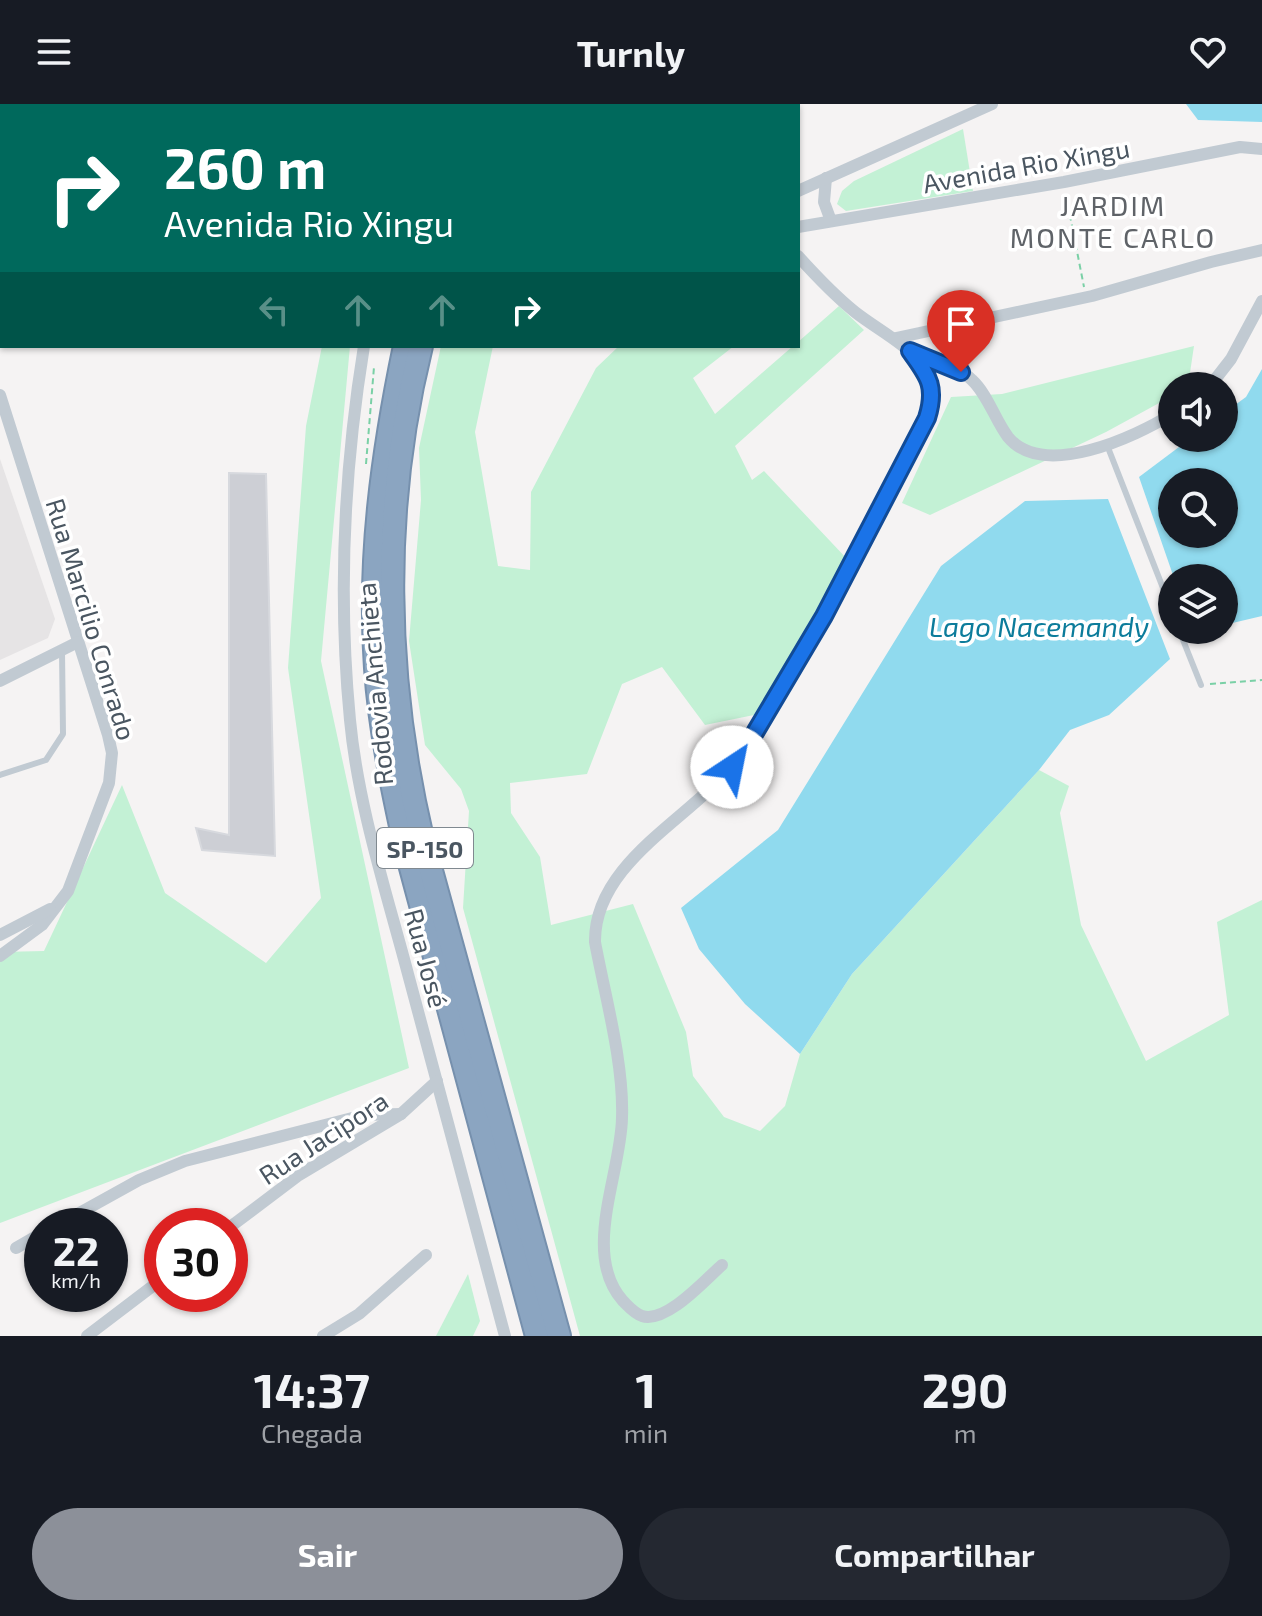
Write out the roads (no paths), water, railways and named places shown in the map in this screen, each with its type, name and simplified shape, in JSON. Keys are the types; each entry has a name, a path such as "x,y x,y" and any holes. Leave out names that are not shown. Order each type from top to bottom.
{"highway":[{"name":"Rodovia Anchieta","path":"405,348 384,451 377,518 374,629 382,721 406,849 537,1336"},
{"name":"Rodovia Anchieta","path":"421,348 401,453 394,519 392,633 402,730 422,838 559,1336"}],"street":[{"path":"800,190 992,104"},
{"name":"Avenida Rio Xingu","path":"800,227 1064,182 1240,147 1262,149"},
{"path":"826,178 824,202 831,221"},
{"path":"896,338 1086,296 1262,250"},
{"path":"722,1265 674,1307 650,1317 641,1316 630,1309 607,1279 603,1260 604,1238 619,1154 622,1090 595,942 597,916 620,872 718,782 744,751 824,616 927,418 932,402 932,388 927,374 910,351 844,303 800,258"},
{"path":"1221,372 1262,301"},
{"name":"Rua José","path":"364,348 349,470 345,552 343,633 350,723 380,864 505,1336"},
{"path":"910,351 961,372 974,381 1009,438 1025,450 1041,456 1057,456 1107,445 1158,421"},
{"name":"Rua Marcilio Conrado","path":"0,395 108,735 112,769 78,867 62,899 42,925 0,956"},
{"path":"0,681 78,642"},
{"path":"0,935 38,916 62,899"},
{"name":"Rua Jacipora","path":"248,1213 299,1175 401,1114 437,1081"},
{"path":"88,1208 139,1180 185,1161 364,1115 401,1114"},
{"path":"16,1248 24,1243"},
{"path":"323,1336 359,1314 426,1255"},
{"path":"87,1336 144,1293"}],"lane":[{"path":"1107,445 1158,575"},
{"path":"1185,644 1201,685"},
{"path":"0,775 46,760 63,734 62,651"}],"water":[{"path":"1186,104 1262,104 1262,122 1198,120"},
{"path":"1262,369 1262,616 1238,622 1238,564 1169,564 1164,548 1238,548 1238,468 1158,468 1158,532 1139,477 1172,452 1238,452 1238,403 1246,397"},
{"name":"Lago Nacemandy","path":"1108,499 1158,628 1158,644 1164,644 1170,659 1109,715 1070,730 1039,770 852,974 800,1054 745,1004 699,949 681,908 778,830 941,566 1025,501"}],"district":[{"name":"JARDIM MONTE CARLO","path":"1113,221"}]}
